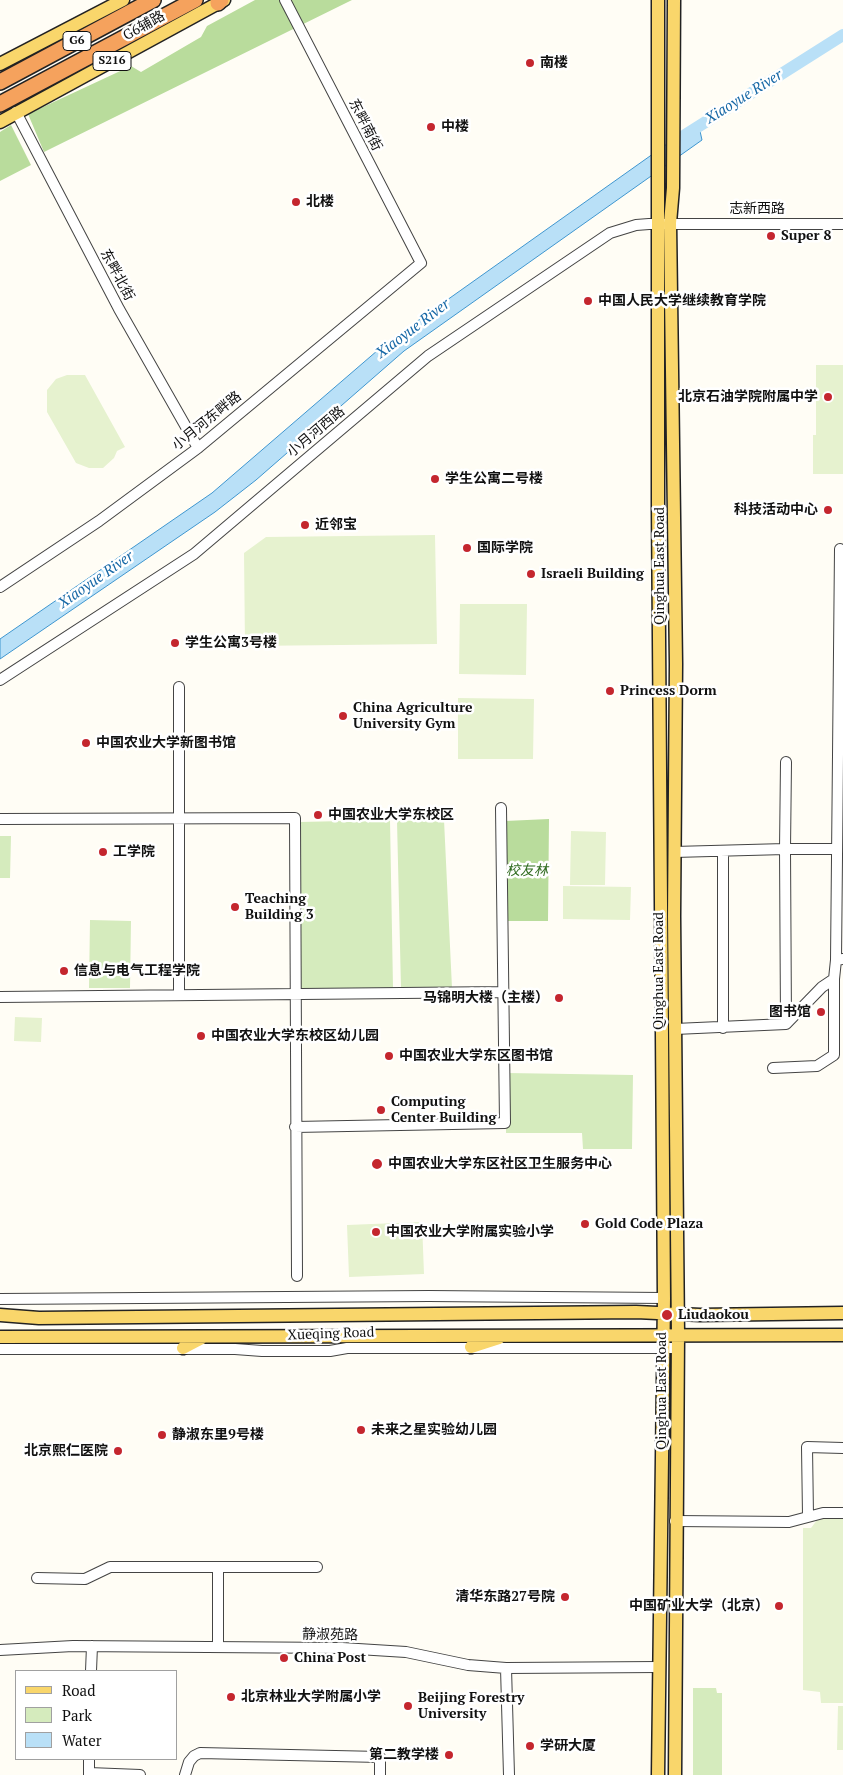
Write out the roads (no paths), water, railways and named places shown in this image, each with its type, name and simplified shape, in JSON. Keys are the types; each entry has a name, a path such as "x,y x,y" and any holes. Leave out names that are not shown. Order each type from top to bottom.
{"highway":[{"name":"G6","path":"0,82 153,0"},
{"name":"G6","path":"0,104 195,0"}],"main road":[{"path":"0,64 123,0"},
{"name":"Qinghua East Road","path":"658,0 658,177 664,224 674,507 675,1029 670,1314 663,1335 658,1775"},
{"name":"Qinghua East Road","path":"674,0 674,167 664,224 658,507 664,1298 678,1342 675,1775"},
{"name":"G6辅路","path":"0,122 221,1"},
{"path":"658,507 674,507"},
{"name":"Xueqing Road","path":"0,1315 49,1318 843,1313"},
{"path":"471,1347 505,1335"},
{"name":"Xueqing Road","path":"0,1337 663,1335 678,1342 843,1335"},
{"path":"182,1348 205,1337"},
{"path":"675,1656 659,1666 675,1678"}],"street":[{"name":"东畔南街","path":"285,0 421,263"},
{"name":"东畔北街","path":"16,112 119,309 198,448"},
{"name":"志新西路","path":"664,224 843,224"},
{"name":"小月河西路","path":"0,680 194,554 428,356 610,233 636,225 664,224"},
{"name":"小月河东畔路","path":"0,587 99,521 198,448 421,263"},
{"path":"773,1068 817,1066 834,1055 834,979 839,959 837,849 840,549"},
{"path":"179,687 179,995"},
{"path":"786,762 786,1024"},
{"path":"295,1127 505,1123 501,808"},
{"path":"0,819 295,818 297,1276"},
{"path":"674,852 837,849"},
{"path":"723,851 723,1028"},
{"path":"675,1029 786,1024 822,987 834,979"},
{"path":"0,997 502,992"},
{"path":"0,1298 429,1296 664,1298"},
{"name":"Xueqing Road","path":"0,1349 182,1348 262,1351 471,1347 664,1348 678,1342"},
{"path":"808,1516 807,1447 843,1448"},
{"path":"676,1521 789,1522 824,1513 843,1513"},
{"path":"37,1578 85,1579 110,1568 218,1569 317,1567"},
{"path":"218,1569 218,1647"},
{"path":"91,1670 92,1646"},
{"name":"静淑苑路","path":"0,1650 92,1646 342,1648 406,1652 468,1664 506,1668 659,1666"},
{"path":"506,1668 509,1775"},
{"path":"185,1775 188,1762 200,1753 380,1757 380,1775"},
{"path":"89,1760 89,1774 140,1775"}],"water":[{"path":"698,122 702,140 404,351 256,480 215,512 0,659 0,639 212,493 385,344"}],"waterway":[{"name":"Xiaoyue River","path":"685,135 843,35"}],"place":[{"name":"南楼","path":"530,63"},
{"name":"中楼","path":"431,127"},
{"name":"北楼","path":"296,202"},
{"name":"Super 8","path":"771,236"},
{"name":"中国人民大学继续教育学院","path":"588,301"},
{"name":"北京石油学院附属中学","path":"828,397"},
{"name":"学生公寓二号楼","path":"435,479"},
{"name":"科技活动中心","path":"828,510"},
{"name":"近邻宝","path":"305,525"},
{"name":"国际学院","path":"467,548"},
{"name":"Israeli Building","path":"531,574"},
{"name":"学生公寓3号楼","path":"175,643"},
{"name":"Princess Dorm","path":"610,691"},
{"name":"China Agriculture University Gym","path":"343,716"},
{"name":"中国农业大学新图书馆","path":"86,743"},
{"name":"中国农业大学东校区","path":"318,815"},
{"name":"工学院","path":"103,852"},
{"name":"Teaching Building 3","path":"235,907"},
{"name":"信息与电气工程学院","path":"64,971"},
{"name":"马锦明大楼（主楼）","path":"559,998"},
{"name":"图书馆","path":"821,1012"},
{"name":"中国农业大学东校区幼儿园","path":"201,1036"},
{"name":"中国农业大学东区图书馆","path":"389,1056"},
{"name":"Computing Center Building","path":"381,1110"},
{"name":"中国农业大学东区社区卫生服务中心","path":"377,1164"},
{"name":"Gold Code Plaza","path":"585,1224"},
{"name":"中国农业大学附属实验小学","path":"376,1232"},
{"name":"Liudaokou","path":"667,1315"},
{"name":"未来之星实验幼儿园","path":"361,1430"},
{"name":"静淑东里9号楼","path":"162,1435"},
{"name":"北京熙仁医院","path":"118,1451"},
{"name":"清华东路27号院","path":"565,1597"},
{"name":"中国矿业大学（北京）","path":"779,1606"},
{"name":"China Post","path":"284,1658"},
{"name":"北京林业大学附属小学","path":"231,1697"},
{"name":"Beijing Forestry University","path":"408,1706"},
{"name":"学研大厦","path":"530,1746"},
{"name":"第二教学楼","path":"449,1755"}],"park label":[{"name":"校友林","path":"527,871"}]}
